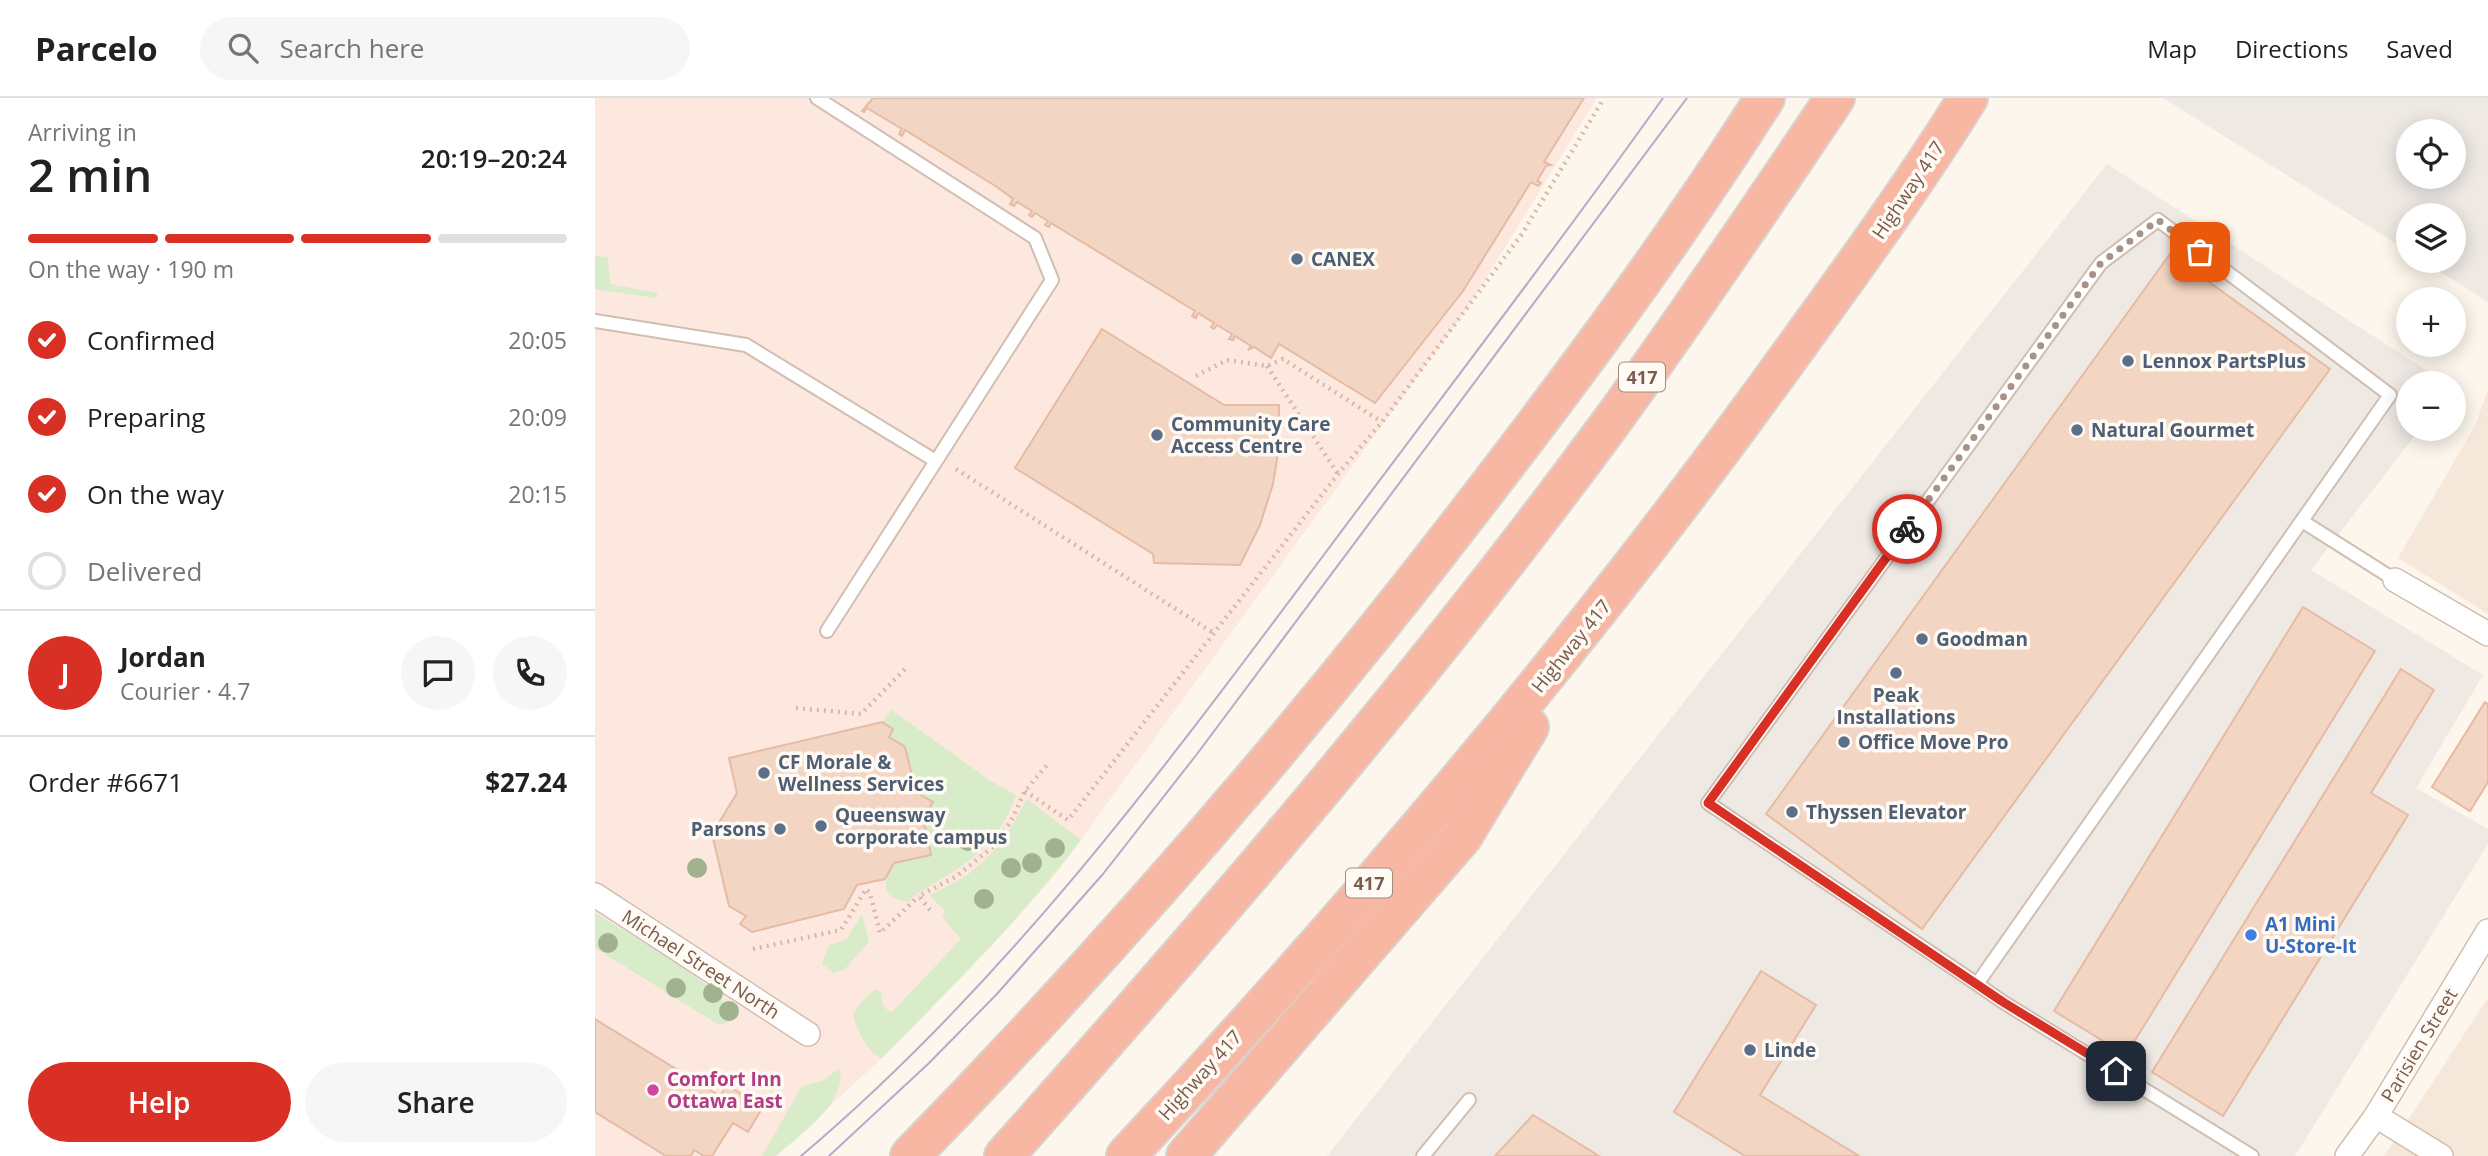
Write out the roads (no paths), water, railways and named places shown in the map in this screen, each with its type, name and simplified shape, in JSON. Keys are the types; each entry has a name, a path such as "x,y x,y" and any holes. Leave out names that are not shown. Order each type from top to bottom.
{"highway":[{"path":"910,1156 1146,906 1374,636 1574,377 1765,98"},
{"name":"417","path":"1004,1156 1178,961 1446,636 1611,421 1835,98"},
{"name":"Highway 417","path":"1126,1156 1451,790 1664,529 1928,162 1968,98"},
{"path":"1186,1156 1462,836 1604,604"}],"street":[{"path":"2395,580 2488,634"},
{"name":"Michael Street North","path":"595,895 808,1034"},
{"name":"Parisien Street","path":"2347,1156 2377,1115 2488,931"},
{"path":"2377,1115 2441,1156"}],"lane":[{"path":"817,98 1035,238 1052,280 934,460 827,631"},
{"path":"1977,984 2390,395 2158,220 2101,263 1708,803 1977,984 2252,1156"},
{"path":"595,321 746,345 934,460"},
{"path":"2302,521 2395,580"},
{"path":"1423,1156 1469,1100"}],"tram line":[{"path":"801,1156 876,1089 947,1019 1015,946 1142,794 1537,271 1663,98"},
{"path":"829,1156 928,1064 996,995 1103,874 1197,754 1687,98"}],"place":[{"name":"CANEX","path":"1297,259"},
{"name":"Lennox PartsPlus","path":"2128,361"},
{"name":"Natural Gourmet","path":"2077,430"},
{"name":"Community Care Access Centre","path":"1157,435"},
{"name":"Goodman","path":"1922,639"},
{"name":"Peak Installations","path":"1896,673"},
{"name":"Office Move Pro","path":"1844,742"},
{"name":"CF Morale & Wellness Services","path":"764,773"},
{"name":"Thyssen Elevator","path":"1792,812"},
{"name":"Queensway corporate campus","path":"821,826"},
{"name":"Parsons","path":"780,829"},
{"name":"A1 Mini U-Store-It","path":"2251,935"},
{"name":"Linde","path":"1750,1050"},
{"name":"Comfort Inn Ottawa East","path":"653,1090"}]}
